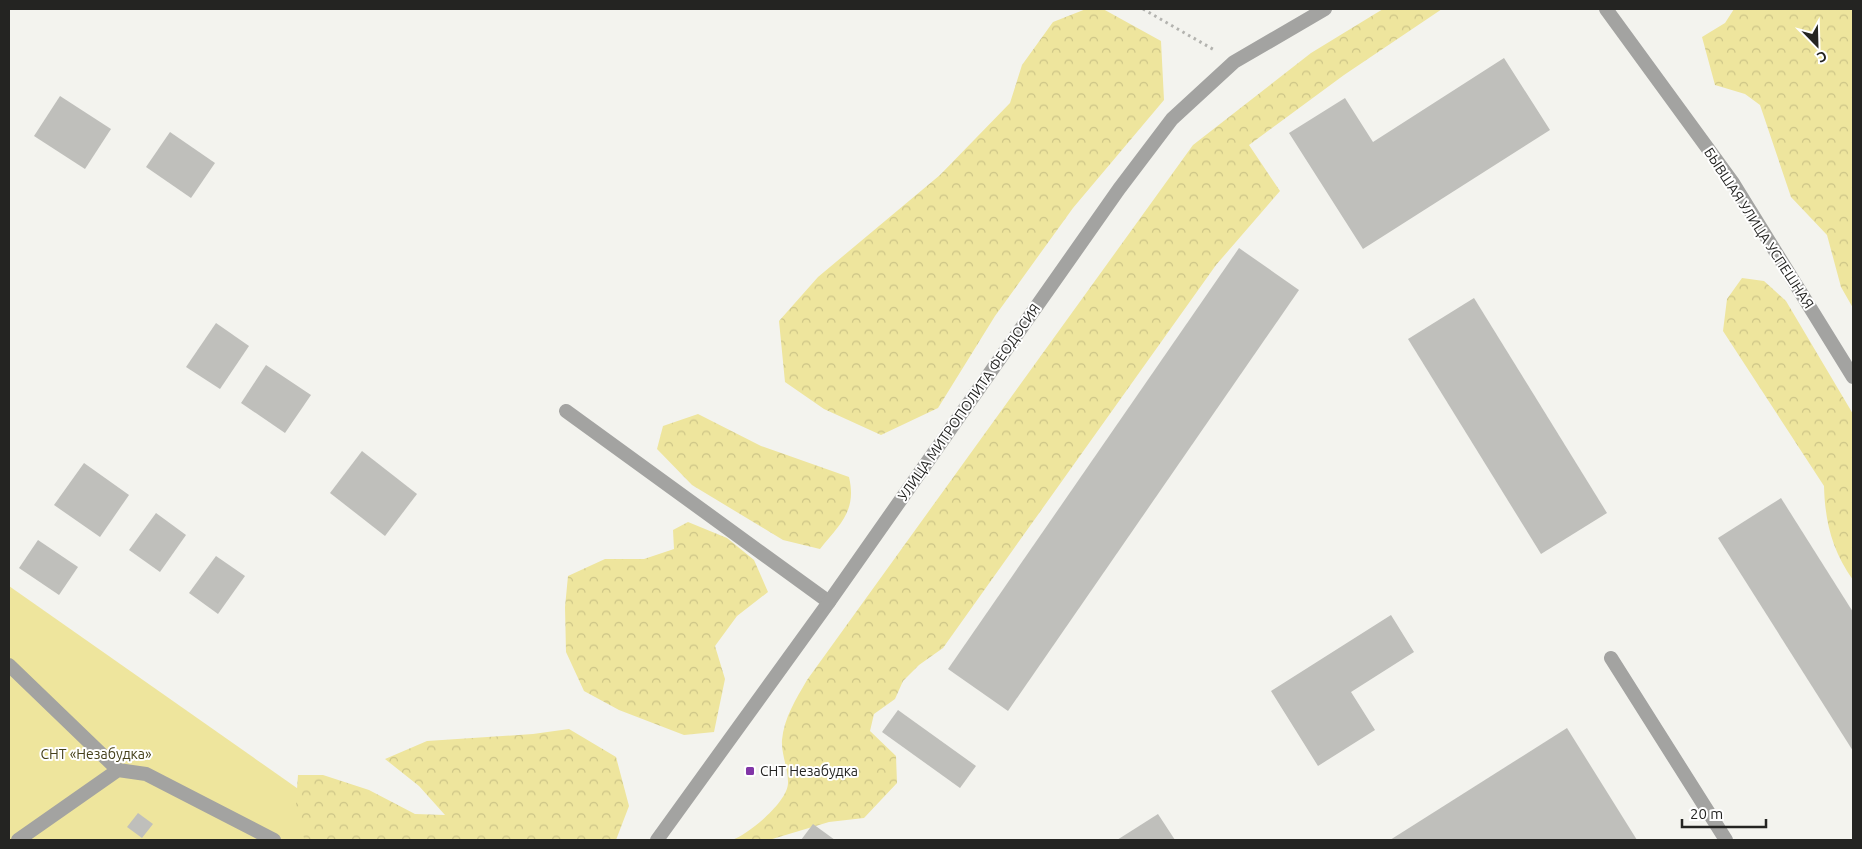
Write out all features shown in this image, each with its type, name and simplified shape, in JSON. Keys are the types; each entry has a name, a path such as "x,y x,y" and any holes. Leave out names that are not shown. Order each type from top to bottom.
{"street":[{"name":"УЛИЦА МИТРОПОЛИТА ФЕОДОСИЯ","path":"657,840 829,602 1119,189 1172,119 1234,62 1325,9"},
{"name":"БЫВШАЯ УЛИЦА УСПЕШНАЯ","path":"1606,9 1733,183 1853,377"},
{"path":"566,411 829,602"},
{"path":"1610,658 1726,840"},
{"path":"9,666 118,770 146,774 274,840"},
{"path":"18,840 118,770"}],"path":[{"path":"1143,9 1234,62"}],"green space":[{"path":"1086,9 1103,9 1161,41 1164,100 1073,208 995,316 938,408 881,435 824,409 785,382 779,321 818,277 940,175 1010,103 1022,65 1053,22"},
{"path":"1383,9 1442,9 1344,75 1249,145 1280,191 1216,265 943,648 919,665 903,681 895,699 874,714 870,731 896,756 897,783 864,818 829,822 769,840 732,840 748,831 767,816 787,790 788,777 782,745 783,732 791,709 807,680 1193,145 1311,53"},
{"path":"1734,9 1853,9 1853,308 1841,287 1827,235 1791,197 1760,105 1745,94 1715,85 1702,37 1725,23"},
{"path":"1742,278 1764,281 1786,301 1853,414 1853,580 1840,558 1831,535 1826,512 1824,486 1723,331 1727,299"},
{"path":"698,414 761,446 849,477 851,499 849,508 840,524 820,549 783,540 692,485 657,449 663,426"},
{"path":"688,522 727,538 754,560 768,592 737,616 715,646 725,679 714,732 684,735 619,710 584,691 566,652 565,607 568,576 605,559 644,559 674,549 673,530"},
{"name":"СНТ «Незабудка»","path":"9,586 371,840 9,840"},
{"path":"569,729 616,757 629,806 616,840 305,840 295,818 298,775 323,775 369,790 415,814 445,815 419,786 385,759 427,741 533,734"}],"building":[{"path":"1504,58 1550,130 1363,249 1289,133 1345,98 1373,142"},
{"path":"60,96 111,129 85,169 34,136"},
{"path":"170,132 215,163 191,198 146,167"},
{"path":"1239,248 1299,290 1008,711 948,669"},
{"path":"1474,298 1607,513 1541,554 1408,339"},
{"path":"216,323 249,346 220,389 186,367"},
{"path":"266,365 311,395 285,433 241,403"},
{"path":"362,451 417,494 385,536 330,493"},
{"path":"84,463 129,495 100,537 54,505"},
{"path":"1781,498 1853,612 1853,751 1718,538"},
{"path":"156,513 186,535 160,572 129,550"},
{"path":"38,540 78,567 59,595 19,568"},
{"path":"216,556 245,576 218,614 189,593"},
{"path":"1391,615 1414,652 1351,692 1375,730 1318,766 1271,691"},
{"path":"898,710 976,766 960,788 882,732"},
{"path":"1567,728 1637,840 1390,840"},
{"path":"138,813 153,824 142,838 127,827"},
{"path":"1158,814 1175,840 1117,840"},
{"path":"813,824 835,840 801,840"}],"place":[{"name":"СНТ Незабудка","path":"750,771"}]}
